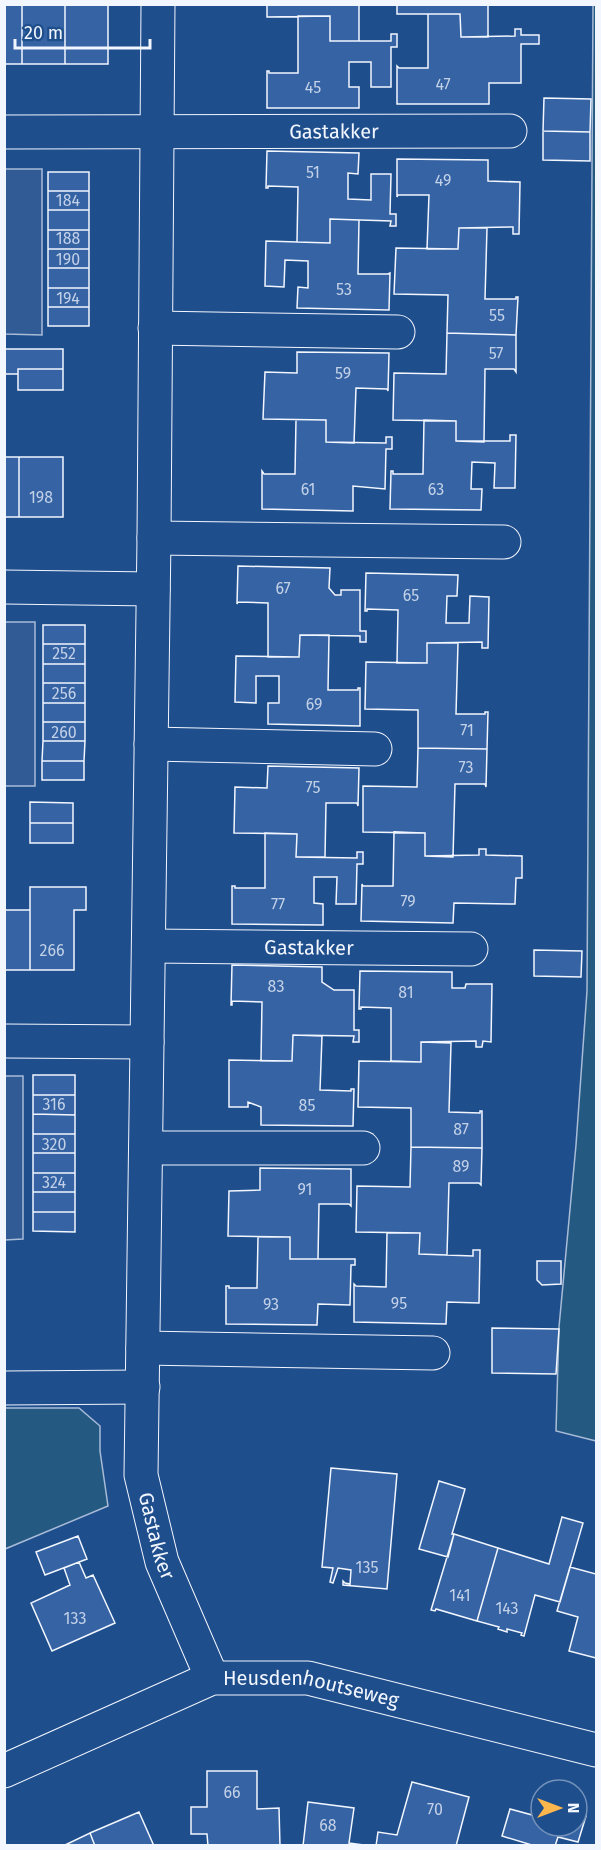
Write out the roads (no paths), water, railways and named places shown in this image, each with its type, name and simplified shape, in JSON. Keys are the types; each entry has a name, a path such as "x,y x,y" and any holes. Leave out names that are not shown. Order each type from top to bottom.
{"street":[{"name":"Gastakker","path":"158,4 154,538 141,1475 162,1562 212,1678"},
{"name":"Gastakker","path":"4,132 510,131"},
{"path":"156,328 398,332"},
{"path":"154,538 504,542"},
{"path":"4,587 153,589"},
{"path":"151,744 375,748"},
{"name":"Gastakker","path":"149,946 471,949"},
{"path":"4,1041 147,1042"},
{"path":"146,1148 363,1148"},
{"path":"143,1348 433,1353"},
{"path":"4,1388 143,1387"},
{"name":"Heusdenhoutseweg","path":"4,1771 212,1678 308,1678 597,1750"}]}
